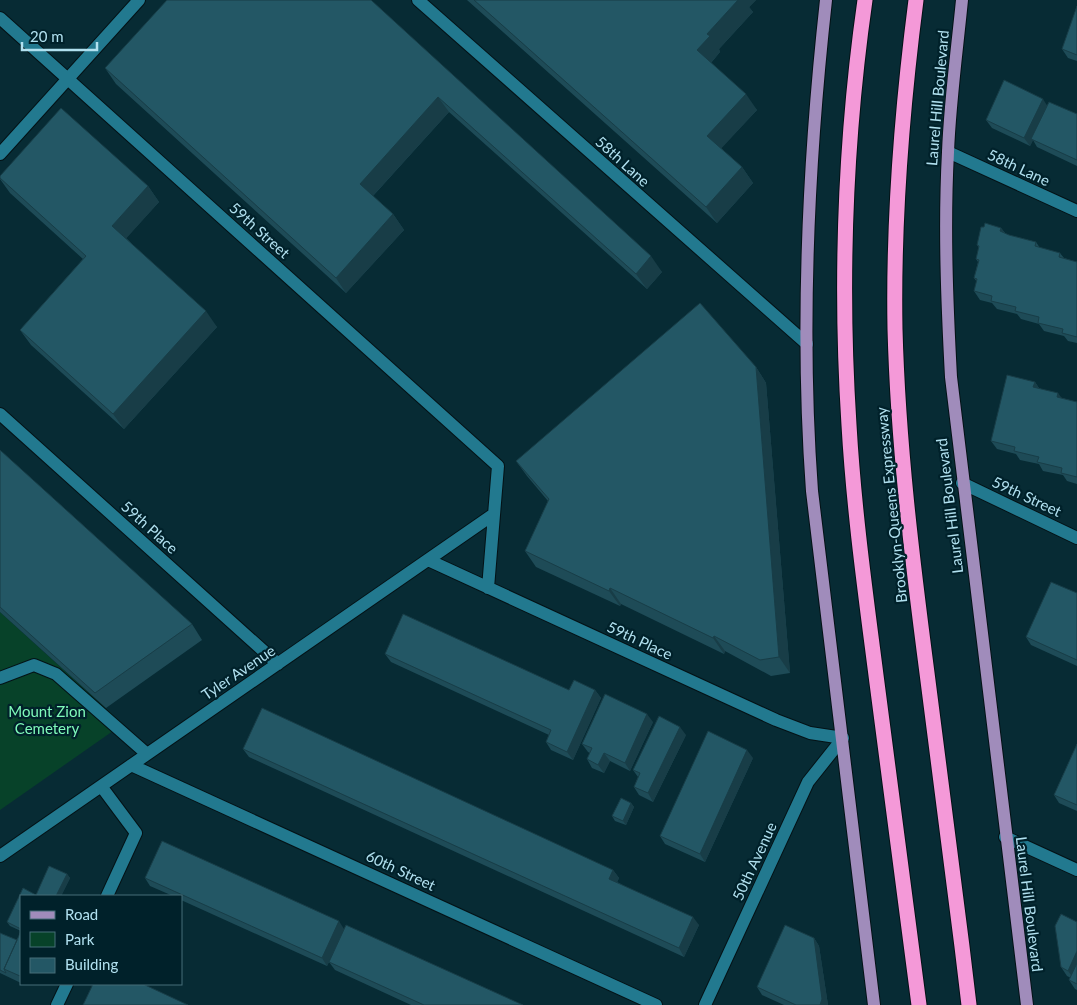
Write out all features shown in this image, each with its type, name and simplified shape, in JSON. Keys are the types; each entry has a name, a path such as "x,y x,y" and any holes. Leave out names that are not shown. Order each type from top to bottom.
{"highway":[{"path":"865,0 853,109 847,199 846,336 849,426 862,560 919,1005"},
{"name":"Brooklyn-Queens Expressway","path":"916,0 904,100 897,194 895,281 897,373 902,462 912,553 969,1005"}],"main road":[{"path":"826,0 813,123 808,218 808,437 812,491 874,1005"},
{"name":"Laurel Hill Boulevard","path":"962,0 948,152 946,238 951,378 962,483 1027,1005"}],"street":[{"path":"0,154 139,0"},
{"name":"58th Lane","path":"418,0 807,344"},
{"name":"59th Street","path":"0,18 498,466 494,514"},
{"name":"58th Lane","path":"948,152 1077,211"},
{"name":"59th Place","path":"0,414 278,664"},
{"name":"59th Street","path":"962,483 1077,538"},
{"path":"488,588 494,514"},
{"name":"Tyler Avenue","path":"0,856 494,514"},
{"name":"59th Place","path":"428,560 776,720 810,733 843,738"},
{"path":"0,678 34,665 56,674 147,754"},
{"name":"50th Avenue","path":"705,1005 808,782 843,738"},
{"name":"60th Street","path":"131,765 656,1005"},
{"path":"101,786 136,833 107,895"},
{"path":"1005,837 1077,870"},
{"path":"57,1005 66,985"}],"green space":[{"name":"Mount Zion Cemetery","path":"0,612 123,724 0,810"}],"building":[{"path":"167,0 371,0 651,256 636,274 438,97 360,184 393,214 336,278 105,68"},
{"path":"474,0 738,0 707,34 710,36 697,50 746,94 707,136 742,167 706,207"},
{"path":"1077,6 1077,55 1062,49"},
{"path":"1004,80 1043,99 1024,138 986,120"},
{"path":"1049,102 1077,114 1077,160 1031,139"},
{"path":"61,108 148,186 112,226 206,311 113,414 20,330 86,256 0,178"},
{"path":"985,223 1001,228 1000,231 1009,235 1036,242 1035,246 1060,253 1059,257 1077,262 1077,337 1062,333 1063,329 1038,323 1039,317 1015,311 1016,307 991,301 992,296 974,291 977,279 974,278 979,260 976,259 979,246 977,245 981,227 984,227"},
{"path":"700,303 756,367 779,657 760,660 714,636 713,638 610,588 609,591 525,551 549,499 516,461"},
{"path":"1007,375 1035,382 1033,387 1058,393 1057,397 1077,402 1077,477 1061,473 1062,468 1037,462 1039,457 1014,451 1015,447 991,441"},
{"path":"0,450 192,624 95,693 0,607"},
{"path":"1051,582 1077,593 1077,660 1026,637"},
{"path":"403,614 569,690 574,680 595,690 567,752 546,742 551,730 385,654"},
{"path":"605,694 647,714 625,763 604,753 598,765 587,759 592,748 582,744"},
{"path":"262,708 613,870 609,879 693,917 679,948 243,749"},
{"path":"659,716 680,727 648,793 634,787 640,773 633,770"},
{"path":"708,731 747,750 700,854 660,836"},
{"path":"1077,744 1077,805 1054,795"},
{"path":"621,798 631,803 623,821 612,816"},
{"path":"162,841 339,921 322,958 145,878"},
{"path":"49,866 67,874 56,895 36,895"},
{"path":"23,888 36,895 20,895 20,928 7,922"},
{"path":"1061,914 1077,922 1077,951 1068,971 1061,967 1055,926"},
{"path":"346,925 523,1005 424,1005 329,962"},
{"path":"785,925 814,938 822,999 820,1005 796,1005 757,987"},
{"path":"0,933 17,940 4,969 6,973 0,970"},
{"path":"20,933 20,976 4,969"},
{"path":"1077,963 1077,984 1069,980"},
{"path":"93,985 145,985 188,1005 83,1005"}]}
